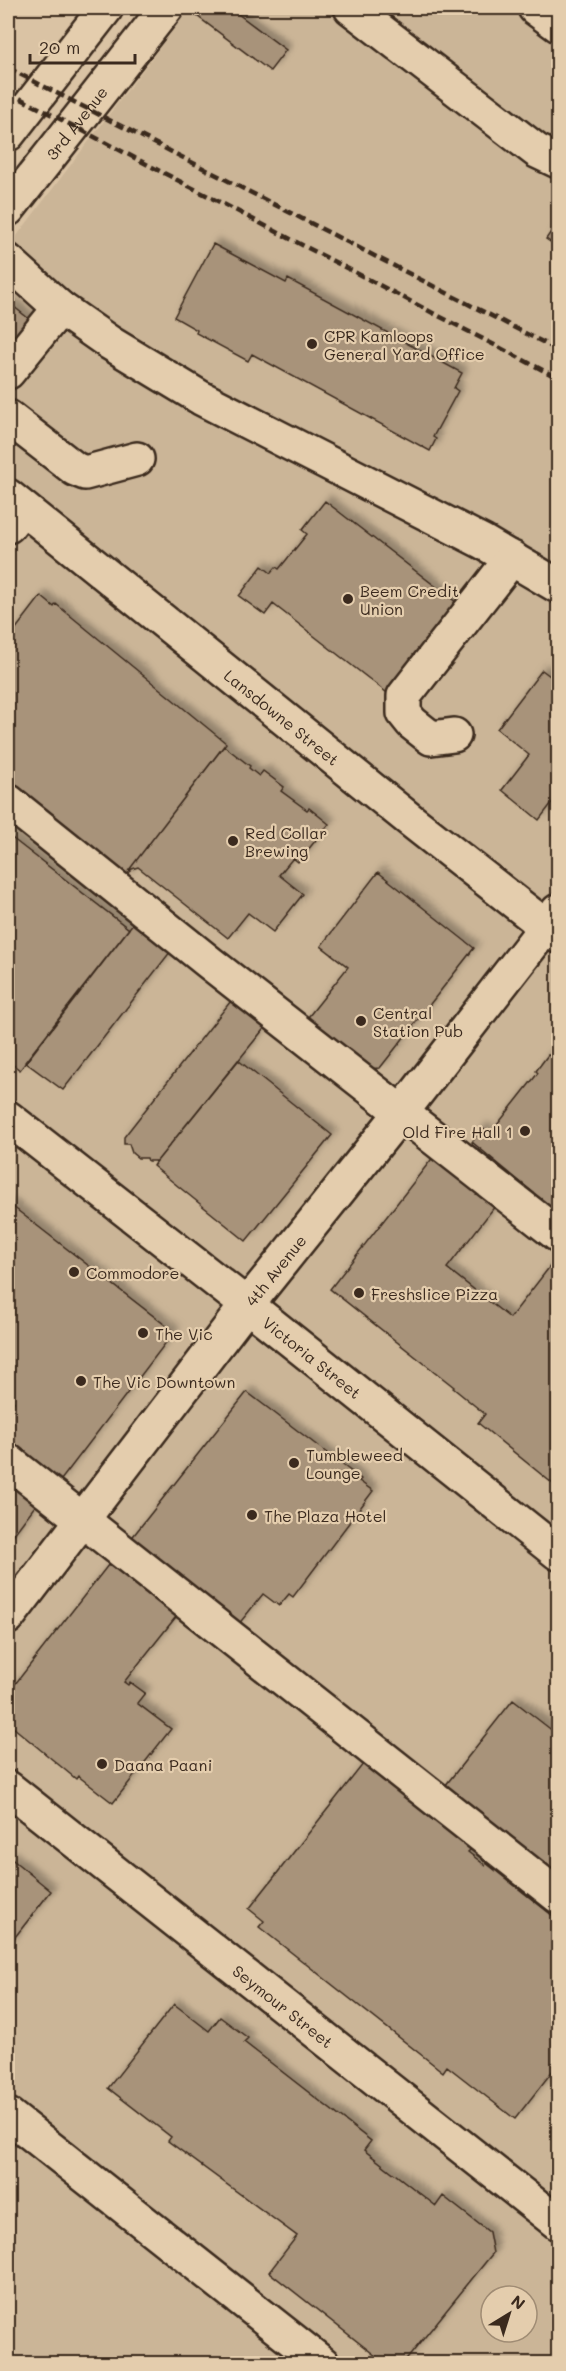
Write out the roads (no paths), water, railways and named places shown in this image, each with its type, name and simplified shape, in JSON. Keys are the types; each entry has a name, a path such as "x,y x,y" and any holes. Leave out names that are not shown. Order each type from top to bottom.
{"street":[{"path":"8,134 106,8"},
{"name":"3rd Avenue","path":"8,209 166,8"},
{"path":"351,8 537,151 558,161"},
{"path":"535,8 558,26"},
{"path":"8,261 60,308 110,343 201,398 512,558 558,586"},
{"path":"8,372 60,308"},
{"path":"8,417 75,469 85,473 137,459"},
{"name":"Lansdowne Street","path":"12,510 409,819 555,924"},
{"path":"454,735 431,738 404,714 404,696 512,558"},
{"path":"8,801 558,1235"},
{"name":"4th Avenue","path":"8,1617 247,1305 555,924"},
{"name":"Victoria Street","path":"8,1118 558,1553"},
{"path":"8,1461 558,1896"},
{"name":"Seymour Street","path":"8,1788 558,2223"},
{"path":"8,2115 323,2364"}],"railway":[{"path":"8,68 558,350"},
{"path":"8,92 558,378"}],"place":[{"name":"CPR Kamloops General Yard Office","path":"312,344"},
{"name":"Beem Credit Union","path":"348,599"},
{"name":"Red Collar Brewing","path":"233,841"},
{"name":"Central Station Pub","path":"361,1021"},
{"name":"Old Fire Hall 1","path":"525,1131"},
{"name":"Commodore","path":"74,1272"},
{"name":"Freshslice Pizza","path":"359,1293"},
{"name":"The Vic","path":"143,1333"},
{"name":"The Vic Downtown","path":"81,1381"},
{"name":"Tumbleweed Lounge","path":"294,1463"},
{"name":"The Plaza Hotel","path":"252,1515"},
{"name":"Daana Paani","path":"102,1764"}]}
